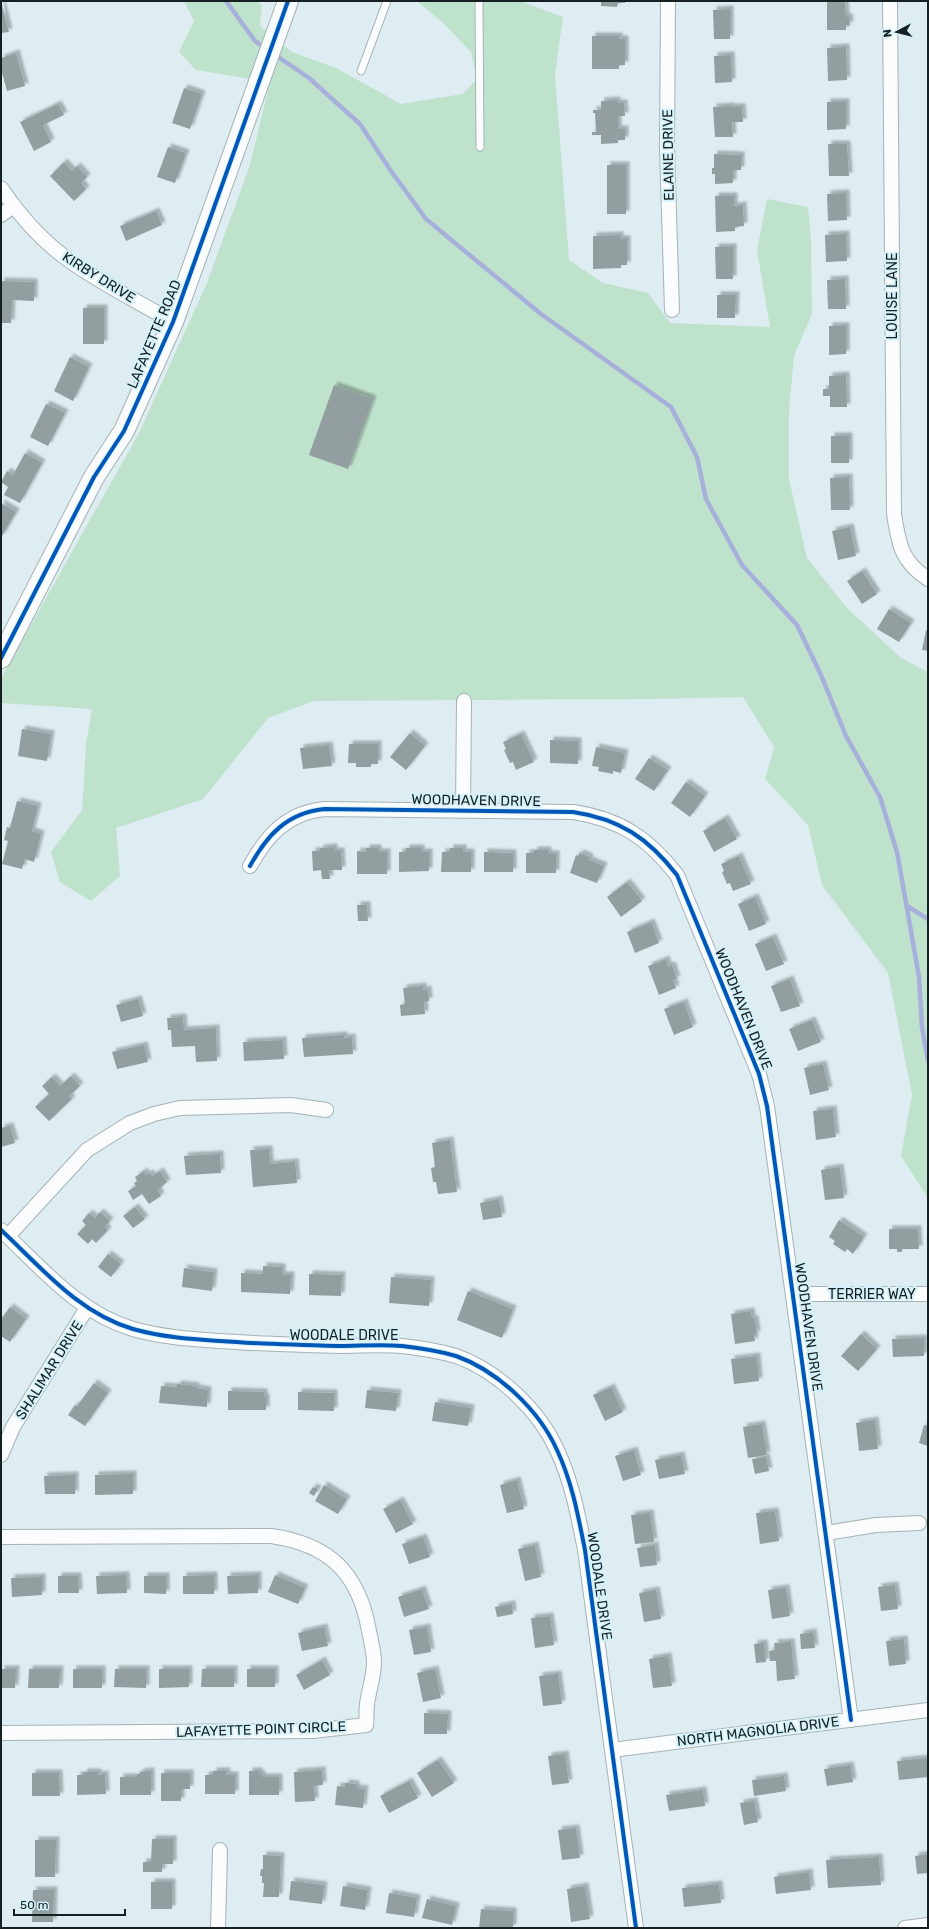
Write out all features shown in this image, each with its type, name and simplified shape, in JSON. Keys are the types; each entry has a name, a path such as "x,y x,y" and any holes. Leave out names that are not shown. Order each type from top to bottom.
{"main road":[{"name":"LAFAYETTE ROAD","path":"1,658 94,477 124,431 173,322 261,72 288,1"}],"street":[{"name":"ELAINE DRIVE","path":"668,1 667,148 672,310"},
{"name":"LOUISE LANE","path":"890,1 894,514 900,548 907,561 928,579"},
{"name":"KIRBY DRIVE","path":"1,188 13,206 43,238 70,261 173,322"},
{"path":"1,216 13,206"},
{"path":"463,811 464,701"},
{"name":"WOODHAVEN DRIVE","path":"250,866 262,845 277,829 288,820 308,811 324,809 573,812 596,815 624,827 654,848 676,875 759,1074 767,1106 851,1720"},
{"path":"5,1233 87,1150 130,1123 154,1114 180,1108 291,1105 326,1110"},
{"name":"WOODALE DRIVE","path":"5,1233 59,1285 87,1308 110,1320 132,1328 157,1335 180,1338 276,1345 400,1345 456,1356 493,1375 527,1407 542,1426 556,1448 567,1475 576,1506 585,1550 636,1928"},
{"name":"TERRIER WAY","path":"793,1294 928,1294"},
{"name":"SHALIMAR DRIVE","path":"1,1455 13,1427 87,1308"},
{"path":"826,1533 876,1525 919,1523"},
{"name":"LAFAYETTE POINT CIRCLE","path":"1,1537 271,1536 300,1542 329,1556 339,1564 349,1576 360,1598 368,1622 374,1660 373,1678 367,1703 366,1725 313,1731 1,1733"},
{"name":"NORTH MAGNOLIA DRIVE","path":"612,1750 928,1710"},
{"path":"218,1928 220,1850"},
{"path":"905,1928 928,1925"}],"lane":[{"path":"361,71 387,1"},
{"path":"479,1 480,147"}],"green space":[{"path":"184,1 257,1 262,5 260,26 292,52 336,68 401,104 463,94 477,79 471,52 443,23 417,1 520,1 563,17 555,74 569,260 603,283 648,293 670,323 770,327 757,250 767,199 808,207 811,238 812,314 794,356 789,411 789,479 807,558 846,607 901,658 928,672 928,1198 901,1156 912,1095 888,973 822,885 808,825 765,779 774,747 743,697 314,701 268,718 203,799 116,828 120,876 91,901 60,882 51,852 82,810 86,745 92,709 1,703 1,678 139,433 207,283 250,165 270,82 196,70 179,52 194,21"}],"building":[{"path":"1,1 9,32 1,33"},
{"path":"601,1 625,1 625,3 618,3 617,7 601,6"},
{"path":"827,2 845,2 846,17 849,17 850,25 846,25 846,30 827,30"},
{"path":"730,9 730,39 714,39 713,10"},
{"path":"592,36 619,36 619,39 625,39 625,65 619,65 619,69 592,69"},
{"path":"846,47 847,80 828,81 827,48"},
{"path":"16,53 25,86 7,91 1,69 1,58"},
{"path":"731,55 732,82 715,83 714,56"},
{"path":"184,88 202,94 190,129 172,123"},
{"path":"617,100 617,103 624,103 625,116 618,116 618,129 625,129 625,140 618,140 618,143 601,144 601,135 592,135 592,132 596,132 595,113 593,113 593,110 601,110 601,101"},
{"path":"827,102 846,102 846,129 827,130"},
{"path":"58,104 64,115 43,125 51,142 34,151 20,122"},
{"path":"713,107 742,107 743,122 732,122 733,137 715,137"},
{"path":"828,144 847,144 849,176 829,176"},
{"path":"168,147 186,153 175,183 157,177"},
{"path":"714,154 741,155 741,170 733,170 733,183 715,184 715,174 712,174 712,168 714,168"},
{"path":"64,162 72,171 77,166 87,177 81,183 86,189 74,201 50,176"},
{"path":"607,165 626,165 626,214 607,214"},
{"path":"846,193 847,220 828,221 827,194"},
{"path":"715,196 734,196 734,206 743,205 744,226 735,227 735,231 716,232"},
{"path":"156,211 162,225 126,241 120,226"},
{"path":"846,234 847,261 826,262 825,235"},
{"path":"620,235 620,239 627,239 627,265 621,265 621,268 593,269 593,236"},
{"path":"715,247 733,247 733,279 716,279"},
{"path":"845,279 846,309 828,309 827,280"},
{"path":"1,281 34,282 34,301 12,300 11,323 1,323"},
{"path":"717,295 736,295 735,318 717,318"},
{"path":"83,308 104,308 104,344 83,344"},
{"path":"829,326 846,326 846,354 829,355"},
{"path":"70,357 89,367 73,401 54,391"},
{"path":"846,375 847,407 830,407 830,396 823,396 823,389 829,389 829,376"},
{"path":"334,385 373,399 348,469 309,455"},
{"path":"46,404 65,413 48,446 30,437"},
{"path":"831,436 849,436 849,463 831,463"},
{"path":"25,453 42,463 20,503 4,495 8,487 1,482 7,471 13,475"},
{"path":"849,477 850,510 831,510 830,478"},
{"path":"1,503 16,512 1,538"},
{"path":"850,527 856,556 838,560 832,531"},
{"path":"862,571 877,594 862,604 847,581"},
{"path":"889,609 911,623 899,642 877,629"},
{"path":"926,630 928,631 928,651 922,650"},
{"path":"22,729 51,734 47,761 18,756"},
{"path":"410,733 425,746 406,770 390,757"},
{"path":"521,734 534,762 516,770 513,762 510,763 504,750 506,749 503,742"},
{"path":"550,740 578,741 578,764 550,763"},
{"path":"349,744 378,744 378,764 371,764 371,767 356,767 356,763 348,763"},
{"path":"329,745 332,766 303,769 300,748"},
{"path":"596,747 625,753 621,773 613,771 613,774 598,771 599,767 592,766"},
{"path":"649,758 668,770 654,791 635,779"},
{"path":"686,782 705,796 690,817 671,803"},
{"path":"17,801 38,806 32,831 41,834 34,862 25,859 22,869 2,864 8,841 4,840 7,827 10,828"},
{"path":"725,818 737,839 714,852 703,831"},
{"path":"334,847 334,851 341,851 342,870 329,870 330,879 322,879 321,870 313,871 312,851 320,851 320,848"},
{"path":"366,848 378,848 378,852 387,852 387,874 357,874 357,851 366,852"},
{"path":"406,848 421,848 421,852 429,852 429,871 399,872 399,852 406,852"},
{"path":"450,848 463,848 463,852 471,852 471,872 441,872 442,852 450,852"},
{"path":"534,850 548,850 548,854 556,854 556,873 526,873 526,853 534,853"},
{"path":"484,852 513,853 513,872 484,872"},
{"path":"580,853 590,857 589,860 604,866 597,883 570,873 576,855 578,856"},
{"path":"739,856 751,884 733,891 730,883 727,884 722,872 724,871 721,864"},
{"path":"627,882 642,901 621,917 607,897"},
{"path":"755,897 766,924 749,931 738,904"},
{"path":"357,905 367,905 368,921 358,921"},
{"path":"651,922 659,943 635,953 627,932"},
{"path":"773,937 784,964 766,971 755,944"},
{"path":"666,959 668,966 672,965 677,979 673,980 676,988 659,995 648,966"},
{"path":"790,979 800,1006 781,1012 771,986"},
{"path":"423,986 423,990 428,989 429,1001 424,1002 425,1014 401,1016 400,1005 405,1004 403,988"},
{"path":"138,999 143,1016 121,1022 116,1005"},
{"path":"684,1002 693,1027 674,1035 664,1009"},
{"path":"183,1017 184,1030 216,1028 217,1061 196,1062 195,1046 172,1047 171,1030 168,1030 167,1018"},
{"path":"812,1020 821,1042 798,1051 789,1029"},
{"path":"344,1035 344,1038 352,1037 353,1054 304,1057 302,1038"},
{"path":"283,1040 284,1059 244,1061 243,1042"},
{"path":"144,1045 148,1062 117,1069 112,1052"},
{"path":"823,1064 829,1090 810,1095 804,1068"},
{"path":"71,1076 80,1086 69,1096 72,1099 49,1121 35,1107 49,1094 42,1086 52,1077 60,1086"},
{"path":"833,1109 836,1137 816,1140 813,1111"},
{"path":"10,1126 15,1143 1,1147 1,1128"},
{"path":"450,1140 457,1192 438,1194 436,1182 433,1182 431,1168 435,1167 432,1143"},
{"path":"269,1149 270,1164 295,1162 297,1183 253,1187 250,1150"},
{"path":"220,1154 221,1173 186,1175 184,1156"},
{"path":"840,1167 844,1198 825,1200 821,1170"},
{"path":"144,1171 146,1175 150,1173 152,1176 160,1171 167,1182 158,1190 161,1196 149,1204 142,1194 133,1200 128,1191 136,1186 134,1183 137,1181 135,1177"},
{"path":"499,1199 502,1217 483,1220 480,1203"},
{"path":"135,1207 145,1219 133,1228 123,1216"},
{"path":"100,1212 110,1221 105,1227 108,1230 96,1243 92,1239 88,1244 77,1234 86,1225 82,1221 89,1213 95,1218"},
{"path":"839,1220 864,1237 853,1254 847,1249 845,1252 833,1244 835,1241 829,1237"},
{"path":"889,1229 918,1229 919,1249 902,1249 902,1252 897,1252 897,1249 889,1249"},
{"path":"108,1254 121,1264 111,1277 98,1267"},
{"path":"263,1266 282,1267 282,1275 291,1275 290,1294 241,1292 241,1273 263,1274"},
{"path":"184,1268 214,1272 212,1291 182,1287"},
{"path":"309,1274 342,1275 341,1296 309,1295"},
{"path":"391,1277 431,1280 429,1306 389,1303"},
{"path":"468,1291 513,1309 502,1338 457,1320"},
{"path":"10,1307 26,1319 10,1342 1,1336 1,1319"},
{"path":"751,1311 752,1319 755,1319 757,1334 754,1335 755,1341 735,1344 731,1314"},
{"path":"861,1334 877,1349 858,1371 841,1356"},
{"path":"924,1338 924,1356 893,1357 892,1339"},
{"path":"757,1356 759,1381 734,1384 731,1359"},
{"path":"94,1383 108,1393 85,1426 68,1415 75,1405 77,1406"},
{"path":"177,1384 196,1386 196,1388 208,1390 207,1407 159,1403 161,1386 177,1387"},
{"path":"611,1387 623,1412 605,1421 593,1395"},
{"path":"367,1390 398,1393 396,1411 365,1408"},
{"path":"228,1391 264,1392 264,1397 266,1397 266,1410 228,1410"},
{"path":"298,1392 334,1393 334,1411 298,1410"},
{"path":"435,1402 471,1408 468,1426 432,1421"},
{"path":"875,1420 878,1449 859,1451 856,1423"},
{"path":"762,1424 767,1455 748,1458 743,1427"},
{"path":"924,1425 928,1426 928,1446 919,1443"},
{"path":"634,1450 641,1475 623,1481 615,1456"},
{"path":"681,1455 685,1474 659,1479 655,1460"},
{"path":"766,1457 769,1471 755,1474 752,1459"},
{"path":"133,1474 133,1494 95,1495 95,1475"},
{"path":"75,1475 75,1494 45,1494 44,1476"},
{"path":"517,1480 524,1509 507,1513 500,1485"},
{"path":"324,1485 347,1499 338,1514 315,1501"},
{"path":"313,1487 318,1489 314,1496 309,1493"},
{"path":"400,1500 413,1524 396,1533 383,1509"},
{"path":"775,1511 779,1541 760,1544 756,1513"},
{"path":"650,1513 654,1542 635,1544 631,1515"},
{"path":"423,1537 430,1557 409,1564 402,1544"},
{"path":"535,1545 541,1577 525,1581 518,1549"},
{"path":"655,1545 657,1565 640,1567 637,1548"},
{"path":"126,1575 127,1593 97,1594 96,1576"},
{"path":"214,1575 214,1594 183,1594 183,1576"},
{"path":"258,1575 258,1593 228,1594 227,1576"},
{"path":"275,1575 305,1588 298,1604 268,1592"},
{"path":"58,1576 78,1576 79,1593 58,1593"},
{"path":"144,1576 166,1576 166,1594 144,1593"},
{"path":"42,1577 42,1595 12,1597 11,1578"},
{"path":"895,1585 898,1609 881,1611 878,1587"},
{"path":"786,1588 790,1616 772,1619 768,1590"},
{"path":"422,1589 429,1609 404,1617 398,1597"},
{"path":"656,1590 661,1619 644,1622 639,1593"},
{"path":"512,1604 513,1614 497,1617 495,1607"},
{"path":"550,1616 554,1645 535,1648 531,1618"},
{"path":"324,1627 328,1646 302,1651 298,1633"},
{"path":"427,1627 431,1652 414,1655 409,1630"},
{"path":"813,1632 815,1648 801,1649 800,1634"},
{"path":"904,1639 906,1664 889,1666 886,1641"},
{"path":"791,1642 795,1679 777,1681 776,1661 770,1661 769,1651 775,1650 774,1643"},
{"path":"764,1643 766,1662 756,1663 754,1644"},
{"path":"668,1656 672,1686 653,1688 649,1659"},
{"path":"322,1660 330,1675 304,1690 296,1675"},
{"path":"1,1669 16,1669 15,1688 1,1688"},
{"path":"29,1669 60,1669 59,1688 28,1688"},
{"path":"73,1669 102,1669 102,1688 73,1688"},
{"path":"115,1669 146,1669 146,1688 114,1687"},
{"path":"159,1669 189,1669 189,1687 159,1688"},
{"path":"202,1669 234,1669 234,1687 201,1687"},
{"path":"247,1669 275,1669 275,1687 247,1687"},
{"path":"435,1669 441,1698 423,1702 417,1673"},
{"path":"558,1674 562,1704 543,1706 539,1676"},
{"path":"424,1713 448,1714 447,1734 424,1734"},
{"path":"565,1754 569,1783 552,1785 548,1756"},
{"path":"927,1758 928,1777 899,1780 897,1761"},
{"path":"438,1760 454,1783 432,1797 417,1773"},
{"path":"850,1765 853,1782 827,1786 824,1769"},
{"path":"322,1770 323,1785 314,1786 315,1801 295,1802 294,1772"},
{"path":"151,1771 151,1795 120,1795 120,1777 137,1777 137,1774 140,1774 140,1772"},
{"path":"213,1771 227,1771 226,1775 235,1775 235,1794 205,1794 205,1775 213,1775"},
{"path":"249,1771 259,1771 259,1774 262,1774 262,1777 279,1777 279,1795 249,1795"},
{"path":"84,1772 98,1772 98,1775 105,1774 106,1794 77,1795 77,1775 84,1775"},
{"path":"32,1773 59,1773 60,1796 32,1796"},
{"path":"161,1773 190,1773 190,1789 181,1789 181,1801 161,1801"},
{"path":"784,1776 786,1791 754,1796 752,1780"},
{"path":"409,1781 418,1798 389,1813 380,1796"},
{"path":"345,1783 356,1784 356,1788 365,1789 363,1808 335,1805 337,1786 345,1787"},
{"path":"703,1790 705,1806 669,1811 666,1795"},
{"path":"754,1801 758,1822 744,1825 740,1803"},
{"path":"576,1828 580,1858 562,1860 558,1830"},
{"path":"152,1839 173,1839 173,1864 162,1864 162,1872 143,1872 143,1862 151,1862"},
{"path":"35,1840 56,1840 55,1877 35,1877"},
{"path":"928,1854 928,1873 917,1874 915,1856"},
{"path":"263,1855 281,1856 279,1897 263,1897 264,1883 262,1883 262,1876 260,1876 261,1869 263,1869"},
{"path":"879,1857 881,1885 828,1888 826,1860"},
{"path":"809,1872 811,1890 776,1894 774,1877"},
{"path":"291,1881 324,1885 322,1904 289,1900"},
{"path":"151,1882 172,1882 172,1909 151,1909"},
{"path":"719,1884 721,1903 684,1907 682,1888"},
{"path":"343,1886 368,1890 365,1910 340,1906"},
{"path":"585,1886 590,1919 571,1922 567,1889"},
{"path":"33,1890 54,1890 53,1922 32,1922"},
{"path":"389,1893 417,1898 414,1917 386,1913"},
{"path":"427,1899 456,1906 452,1925 422,1918"},
{"path":"481,1909 513,1911 513,1928 479,1928"}],"waterway":[{"path":"226,1 255,41 266,49"},
{"path":"274,54 309,78 360,124 391,171 426,219 541,314 671,407 697,457 706,499 742,565 797,625 821,675 846,736 880,797 897,852 919,977 922,1027 928,1061"},
{"path":"907,906 928,919"}],"cycle path":[{"path":"1,658 94,477 124,431 173,322 288,1"},
{"path":"250,866 271,835 289,821 299,815 311,811 324,809 573,812 590,815 605,820 632,832 655,851 677,875 759,1074 767,1106 851,1720"},
{"path":"1,1230 61,1287 78,1300 113,1322 133,1329 165,1336 250,1343 339,1346 394,1345 436,1351 456,1356 487,1371 516,1394 528,1407 540,1421 557,1450 571,1486 580,1524 585,1550 636,1928"}]}
